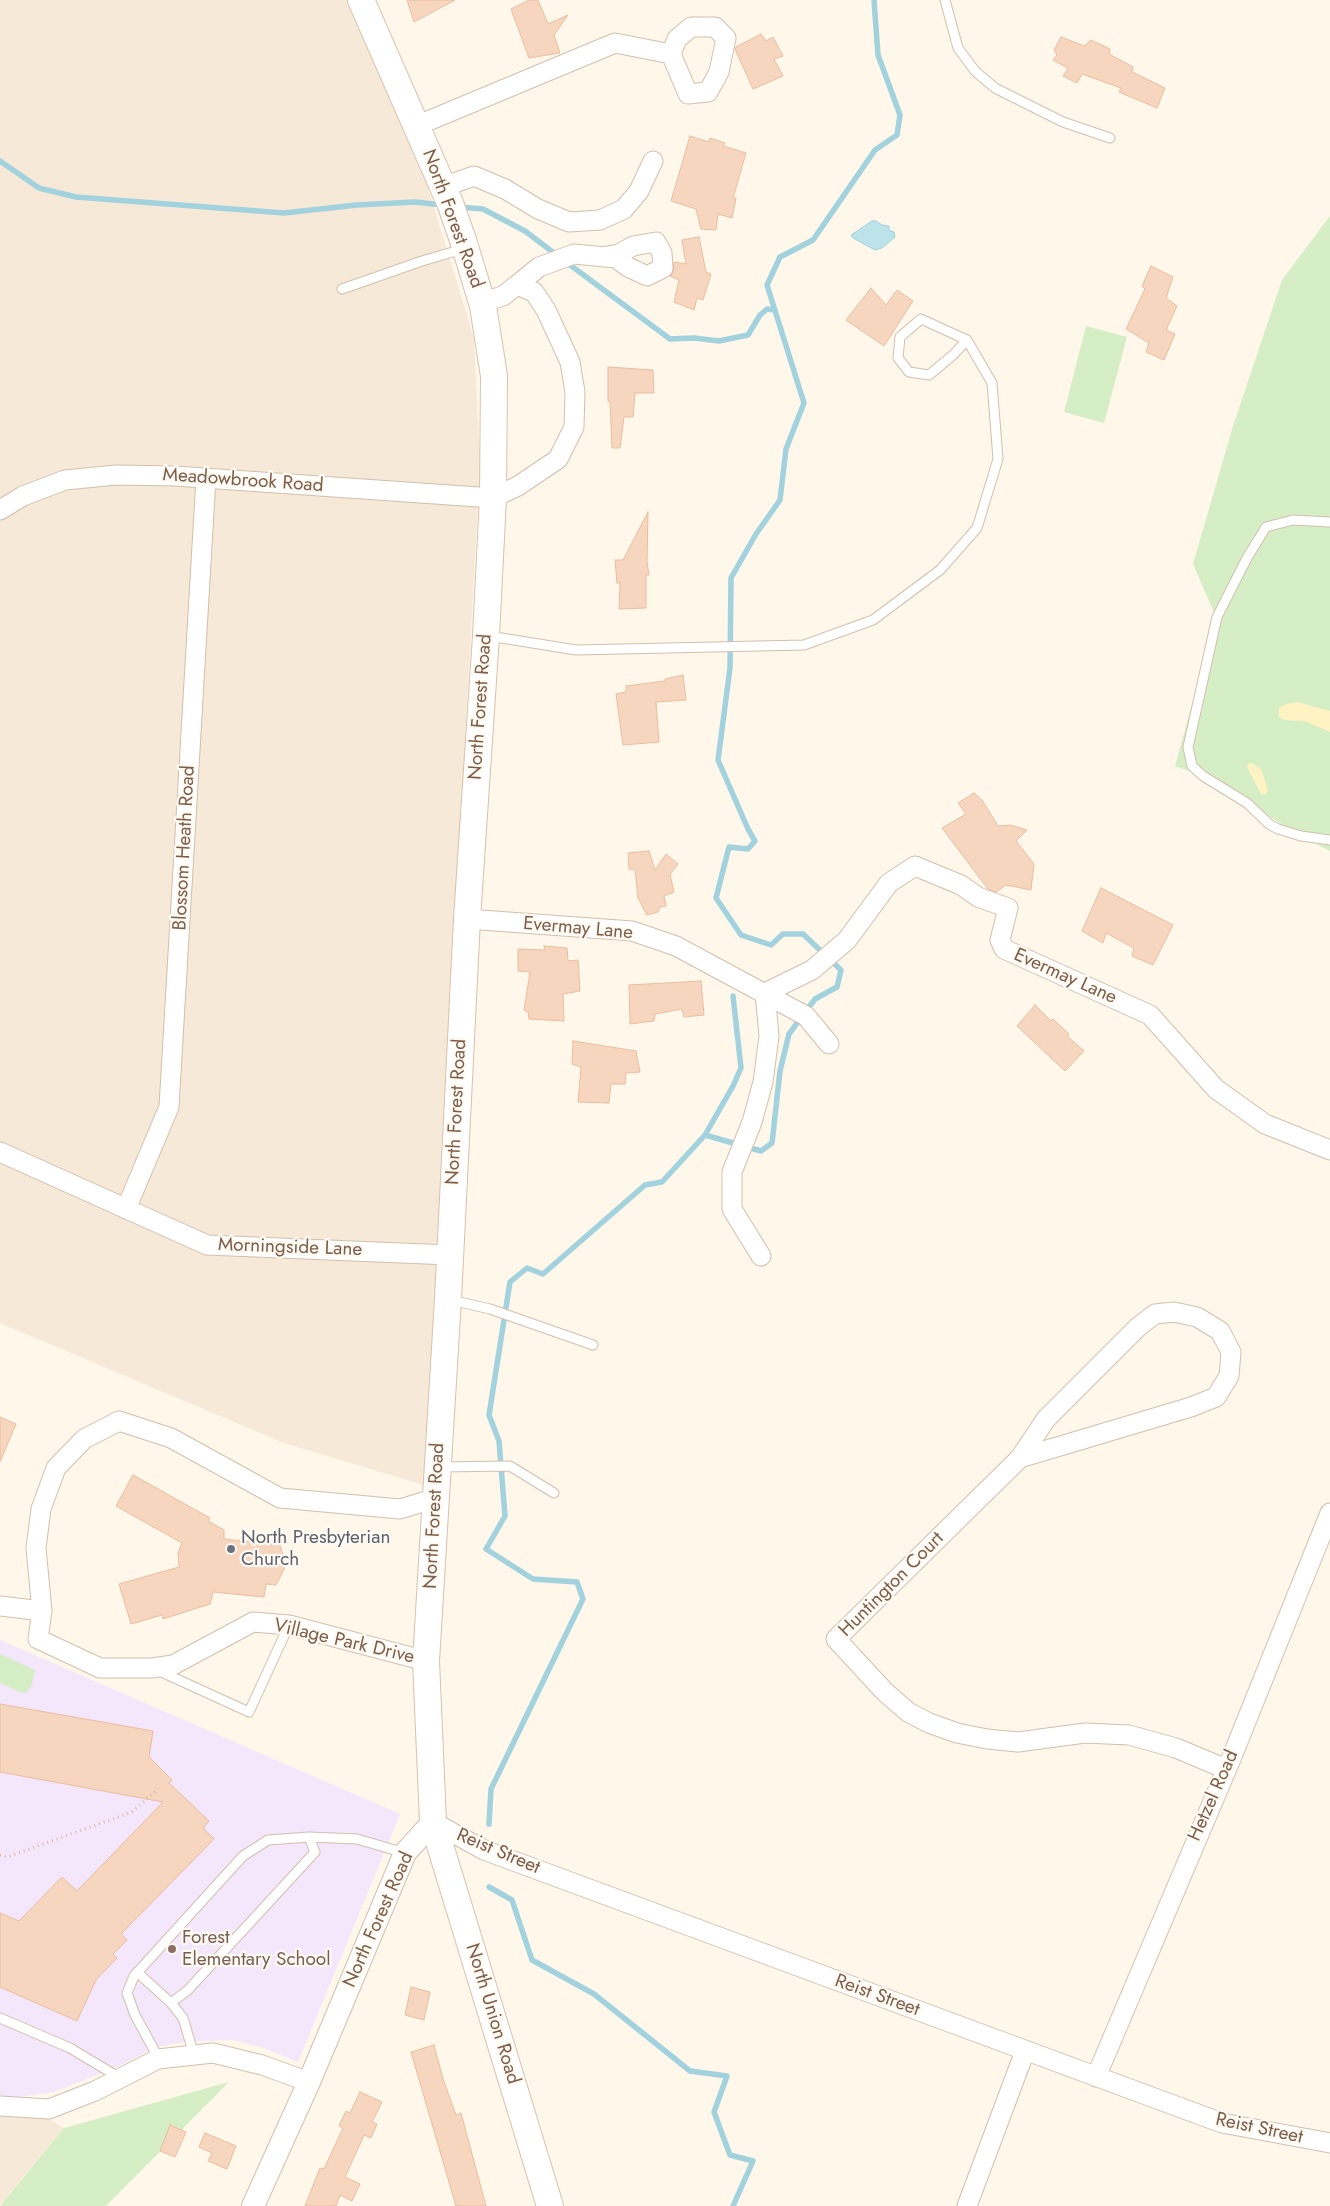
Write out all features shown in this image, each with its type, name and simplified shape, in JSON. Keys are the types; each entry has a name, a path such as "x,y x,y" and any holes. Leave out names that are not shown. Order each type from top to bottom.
{"main road":[{"name":"North Forest Road","path":"361,0 443,187 466,248 482,302 494,376 493,498 486,636 467,919 448,1299 426,1661 433,1822"},
{"name":"North Union Road","path":"433,1822 550,2206"}],"street":[{"path":"416,126 615,43 671,54"},
{"path":"443,187 474,176 505,189 538,209 570,222 600,220 624,209 639,191 652,162"},
{"path":"482,302 503,296 539,267 574,254 602,257"},
{"path":"493,498 518,486 558,460 574,427 575,392 570,362 546,310 534,292 517,285"},
{"name":"Meadowbrook Road","path":"0,510 23,496 65,480 116,474 206,478 493,498"},
{"name":"Blossom Heath Road","path":"126,1209 170,1107 206,478"},
{"name":"Evermay Lane","path":"764,993 812,970 847,940 889,883 914,866 961,885 978,897 1008,908 1000,940 1004,949 1150,1015 1216,1089 1265,1124 1330,1150"},
{"name":"Evermay Lane","path":"467,919 632,932 676,946 806,1016 829,1044"},
{"path":"761,1256 732,1209 732,1172 752,1122 763,1082 769,1036 764,993"},
{"name":"Morningside Lane","path":"0,1152 207,1245 450,1255"},
{"name":"Huntington Court","path":"1020,1458 1191,1407 1216,1397 1229,1376 1231,1352 1220,1331 1197,1317 1174,1312 1155,1314 1138,1327 1046,1419 1020,1458 836,1639 885,1692 908,1712 929,1723 957,1733 987,1739 1018,1742 1085,1733 1129,1735 1176,1748 1226,1769"},
{"name":"Village Park Drive","path":"426,1661 289,1625 253,1622 173,1665 152,1668 100,1668 38,1639 42,1611 36,1548 41,1509 56,1468 84,1439 119,1421 171,1438 280,1498 400,1510 436,1498"},
{"name":"Hetzel Road","path":"1096,2077 1226,1769 1330,1514"},
{"path":"0,1606 42,1611"},
{"name":"North Forest Road","path":"253,2206 309,2082 405,1853 433,1822"},
{"name":"Reist Street","path":"433,1822 484,1850 1222,2123 1330,2143"},
{"path":"967,2206 1024,2051"},
{"path":"0,2106 49,2109 95,2091 159,2059 213,2053 262,2065 309,2082"}],"lane":[{"path":"945,0 958,48 975,71 995,88 1063,122 1110,138"},
{"path":"342,289 422,260 466,248"},
{"path":"486,636 576,650 804,645 873,620 940,570 977,528 998,459 992,383 967,340 921,319 900,337 898,358 909,372 929,375 953,355 967,340"},
{"path":"1330,522 1293,520 1266,527 1247,558 1216,617 1188,747 1192,766 1203,776 1247,803 1269,824 1278,829 1301,836 1330,840"},
{"path":"448,1299 490,1309 593,1345"},
{"path":"438,1467 510,1466 554,1493"},
{"path":"152,1668 249,1712 289,1625"},
{"path":"159,2059 135,2015 127,1993 137,1972 243,1856 268,1840 309,1837 357,1839 405,1853"},
{"path":"171,2003 188,1990 315,1852 309,1837"},
{"path":"137,1972 171,2003 183,2018 194,2056"},
{"path":"0,2018 70,2048 120,2079"}],"path":[{"path":"0,1855 7,1857 132,1812 158,1789"}],"shaded area":[{"path":"0,0 348,0 424,175 474,338 480,467 424,1485 284,1443 0,1323"},
{"name":"Forest Elementary School","path":"0,1640 400,1814 298,2062 261,2047 233,2040 192,2041 156,2047 119,2066 54,2092 13,2098 0,2095"},
{"path":"0,2095 13,2098 64,2128 0,2205"}],"green space":[{"path":"1330,216 1330,851 1301,836 1203,776 1175,766 1216,617 1193,564 1233,426 1282,280"},
{"path":"1086,326 1127,337 1104,423 1064,412"},
{"path":"0,1654 35,1670 31,1687 27,1692 22,1693 0,1683"},
{"path":"229,2082 106,2206 0,2206 64,2128"}],"sand":[{"path":"1297,702 1330,711 1330,732 1305,721 1284,720 1279,717 1279,708"},
{"path":"1252,763 1261,769 1268,789 1266,794 1261,794 1249,771 1247,766"}],"water":[{"path":"872,221 889,226 889,230 894,232 895,237 882,248 875,250 851,235"}],"building":[{"path":"407,0 455,0 414,22"},
{"path":"529,0 538,0 548,24 568,15 554,35 560,53 529,58 511,9"},
{"path":"761,34 766,41 773,37 783,56 774,59 783,76 753,89 735,49"},
{"path":"1061,37 1084,46 1091,40 1110,49 1109,54 1133,67 1132,72 1165,88 1157,108 1119,92 1121,88 1082,74 1077,83 1063,76 1068,68 1053,60 1057,55 1054,50"},
{"path":"690,136 709,142 710,138 725,143 723,146 746,153 733,198 736,198 732,218 718,214 716,230 701,229 696,209 671,201"},
{"path":"699,237 706,272 711,274 703,300 697,298 694,310 674,302 679,280 670,276 673,273 674,262 686,264 682,240"},
{"path":"1151,266 1173,277 1166,298 1177,306 1166,330 1175,334 1164,360 1146,352 1149,343 1126,329 1145,289 1142,286"},
{"path":"871,288 886,305 897,290 913,301 884,346 846,320"},
{"path":"608,367 653,370 654,393 635,393 633,417 624,417 620,448 612,448 610,402 608,401"},
{"path":"648,512 647,562 649,575 646,575 646,608 619,609 620,583 617,583 615,560 623,560"},
{"path":"683,675 686,700 656,702 659,742 623,745 616,694 626,692 626,686 665,681 665,679"},
{"path":"974,793 982,800 998,826 1010,825 1027,830 1016,841 1034,864 1031,890 1006,885 996,892 988,889 942,828 966,814 958,803"},
{"path":"649,851 655,870 666,854 678,864 670,874 674,892 664,896 666,906 660,907 658,912 647,915 638,898 635,870 629,869 628,853"},
{"path":"1101,888 1173,925 1153,965 1132,956 1134,948 1106,933 1103,943 1082,931"},
{"path":"544,946 567,948 568,961 578,960 580,991 563,994 564,1021 529,1019 528,1012 524,1010 530,972 518,971 518,949 545,950"},
{"path":"701,981 704,1015 684,1017 682,1009 655,1014 654,1021 630,1024 629,985"},
{"path":"1035,1005 1051,1021 1053,1019 1069,1034 1067,1036 1084,1051 1065,1071 1017,1026"},
{"path":"573,1041 636,1051 640,1072 626,1073 625,1084 611,1084 609,1103 578,1102 581,1067 572,1064"},
{"path":"0,1417 16,1424 0,1462"},
{"name":"North Presbyterian Church","path":"133,1475 210,1518 208,1521 224,1530 224,1539 280,1545 286,1565 276,1585 266,1584 264,1597 213,1592 210,1604 163,1619 162,1615 131,1624 119,1584 179,1567 178,1553 182,1543 116,1506"},
{"name":"Forest Elementary School","path":"0,1704 153,1731 149,1757 172,1780 169,1783 209,1821 203,1828 214,1839 121,1934 127,1940 113,1954 117,1958 96,1980 77,2021 0,1987 0,1913 19,1921 62,1877 77,1891 163,1802 0,1772"},
{"path":"411,1987 430,1992 424,2020 405,2015"},
{"path":"434,2045 443,2079 456,2115 461,2113 486,2206 456,2206 411,2052"},
{"path":"360,2092 382,2102 372,2122 377,2124 371,2138 364,2135 345,2177 360,2184 352,2201 340,2195 336,2206 305,2206 320,2168 324,2169 343,2128 339,2126 346,2111 350,2113"},
{"path":"170,2125 186,2132 175,2157 160,2151"},
{"path":"205,2133 236,2146 227,2169 208,2161 212,2153 199,2147"}],"waterway":[{"path":"489,1824 491,1789 583,1599 577,1582 533,1579 486,1549 505,1516 499,1441 489,1415 510,1282 527,1268 543,1274 645,1185 662,1182 705,1135 761,1151 772,1143 780,1071 789,1034 815,999 837,987 841,970 803,934 783,934 771,945 741,935 716,898 729,847 748,849 755,841 718,760 730,668 731,578 756,534 780,500 786,449 804,403 767,285 780,257 813,240 875,150 897,135 900,115 878,55 874,0"},
{"path":"0,161 39,188 76,197 284,213 357,205 415,202 442,205"},
{"path":"459,207 483,209 525,231 558,256"},
{"path":"566,262 670,339 694,338 719,341 748,335 760,315 767,309 775,310"},
{"path":"705,1135 741,1068 733,996"},
{"path":"489,1887 512,1900 532,1960 594,1994 690,2071 727,2076 714,2112 730,2155 753,2161 733,2206"}],"place":[{"name":"North Presbyterian Church","path":"231,1549"},
{"name":"Forest Elementary School","path":"172,1949"}]}
